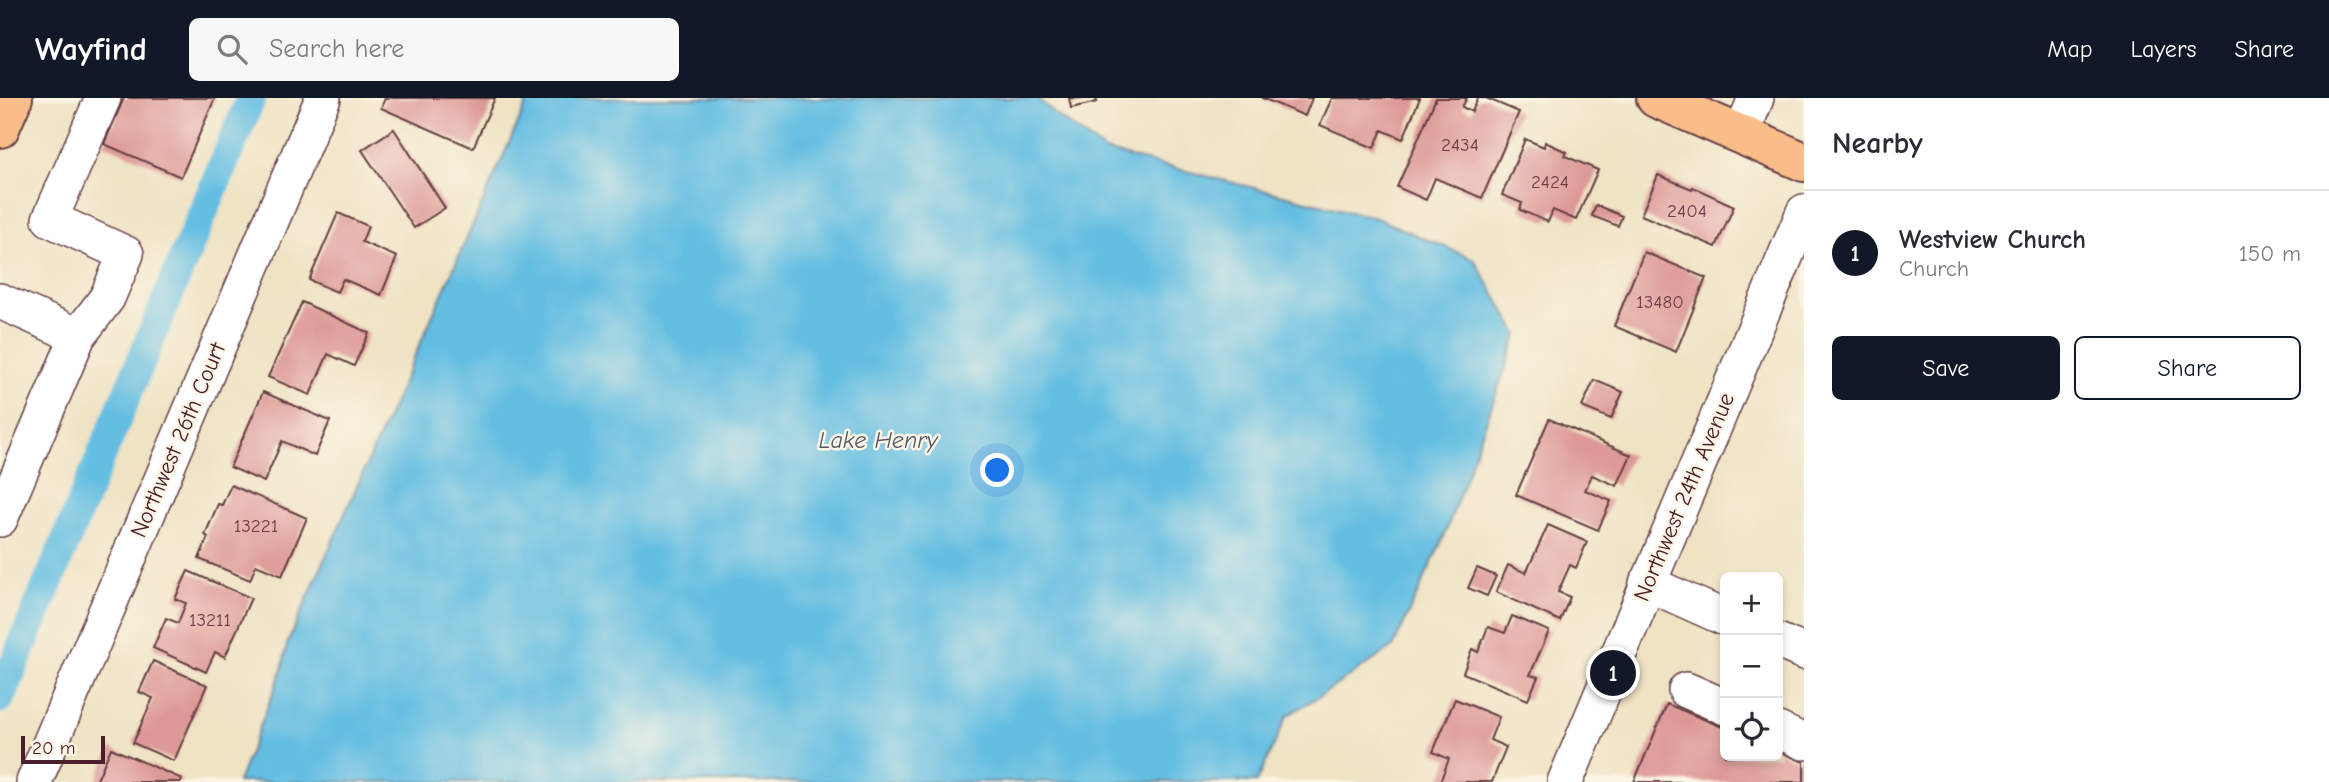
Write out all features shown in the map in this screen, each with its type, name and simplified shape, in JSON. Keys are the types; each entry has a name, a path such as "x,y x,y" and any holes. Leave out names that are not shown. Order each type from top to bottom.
{"main road":[{"path":"0,128 13,98"},
{"path":"1656,98 1804,162"}],"street":[{"path":"0,519 78,336 107,298 126,254 50,219 103,98"},
{"name":"Northwest 26th Court","path":"34,782 323,98"},
{"path":"1741,135 1756,98"},
{"name":"Northwest 24th Avenue","path":"1565,782 1804,212"},
{"path":"0,300 78,336"},
{"path":"1647,583 1720,616"},
{"path":"1783,643 1804,652"},
{"path":"1686,690 1720,705"},
{"path":"1783,732 1804,742"}],"water":[{"name":"Lake Henry","path":"529,98 1037,98 1105,151 1376,218 1474,259 1518,334 1445,534 1393,647 1287,716 1257,782 238,782 282,670 287,644"}],"building":[{"path":"124,98 215,98 181,177 104,144"},
{"path":"385,98 495,98 473,148 381,108"},
{"path":"1069,98 1096,98 1097,102 1071,108"},
{"path":"1262,98 1312,98 1305,116"},
{"path":"1332,98 1420,98 1403,139 1382,130 1374,148 1320,125"},
{"path":"1436,98 1467,98 1462,107 1472,112 1478,98 1486,98 1519,112 1482,198 1435,178 1426,200 1397,187"},
{"path":"394,129 445,208 414,228 362,150"},
{"path":"1525,139 1544,147 1545,142 1567,152 1565,156 1598,170 1576,220 1553,210 1548,222 1520,210 1522,203 1502,195"},
{"path":"1658,175 1692,189 1693,187 1734,206 1716,247 1641,215"},
{"path":"1596,205 1622,216 1618,226 1592,216"},
{"path":"338,213 368,226 362,242 397,257 381,295 343,279 337,292 309,280"},
{"path":"1644,252 1706,278 1676,352 1614,326"},
{"path":"302,302 369,333 354,366 328,354 310,395 268,377"},
{"path":"1594,380 1623,392 1611,419 1582,407"},
{"path":"263,392 330,421 315,456 282,441 264,482 230,467"},
{"path":"1549,419 1631,455 1617,486 1592,475 1585,490 1611,501 1598,530 1516,495"},
{"path":"231,485 307,518 282,576 256,565 250,580 199,559 208,537 205,535 218,504 222,505"},
{"path":"1548,525 1587,542 1576,568 1570,565 1558,592 1570,597 1560,621 1496,592 1508,565 1526,573"},
{"path":"1477,568 1496,576 1487,596 1468,588"},
{"path":"188,571 251,598 225,657 215,652 206,672 153,648 166,618 178,623 186,603 175,599"},
{"path":"1512,616 1549,631 1530,675 1538,677 1528,700 1463,673 1472,649 1478,652 1488,627 1505,633"},
{"path":"153,661 207,685 174,761 133,743 153,698 139,692"},
{"path":"1455,699 1499,717 1490,740 1506,747 1492,782 1440,782 1449,759 1433,752"},
{"path":"1667,704 1720,726 1720,761 1783,761 1783,753 1804,762 1804,782 1634,782"},
{"path":"111,748 182,779 181,782 96,782"}],"waterway":[{"path":"0,698 251,98"}],"place":[{"name":"Westview Church","path":"1613,673"}]}
